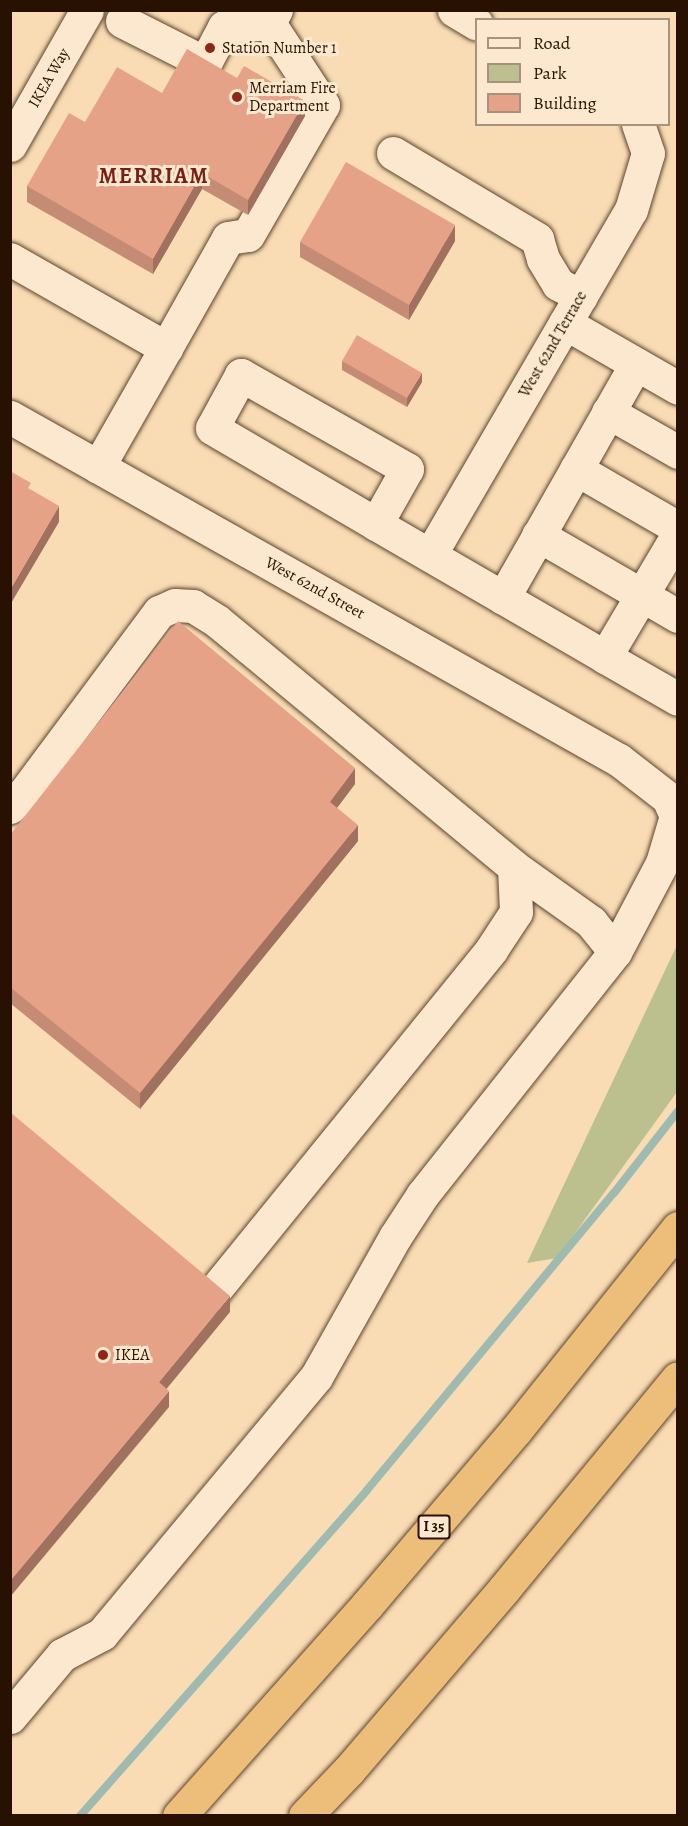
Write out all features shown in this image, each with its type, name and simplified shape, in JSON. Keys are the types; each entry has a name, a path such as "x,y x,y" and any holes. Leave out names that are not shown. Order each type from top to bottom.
{"highway":[{"name":"I 35","path":"179,1815 367,1605 471,1483 678,1228"},
{"path":"305,1815 349,1770 678,1378"}],"street":[{"name":"IKEA Way","path":"10,145 87,10"},
{"path":"454,10 475,22"},
{"path":"98,467 228,238 248,235 323,105 272,16 224,27 205,63 122,21"},
{"name":"West 62nd Terrace","path":"430,555 631,210 648,153 639,126"},
{"path":"393,153 537,238 543,259 573,310 636,364 678,388"},
{"path":"10,259 166,348"},
{"path":"502,598 636,364"},
{"path":"376,524 407,469 241,375 212,428 502,598 678,699"},
{"path":"608,412 678,452"},
{"name":"West 62nd Street","path":"10,417 619,760 668,798 676,816 662,863 615,951 423,1194 395,1237 316,1377 102,1634 62,1655 10,1717"},
{"path":"576,469 678,528"},
{"path":"605,657 678,534"},
{"path":"538,535 678,616"},
{"path":"10,807 24,793 159,612 175,605 193,606 217,621 514,867 591,922 615,951"},
{"path":"210,1296 491,950 516,912 514,867"}],"green space":[{"path":"677,945 677,1092 557,1258 527,1263"}],"building":[{"path":"187,49 237,78 244,66 305,101 248,200 202,173 153,259 27,186 69,113 85,122 117,67 162,93"},
{"path":"346,162 455,225 409,305 300,242"},
{"path":"357,335 422,373 407,398 342,361"},
{"path":"10,471 31,483 28,488 59,506 10,590"},
{"path":"178,621 355,768 330,802 358,825 140,1093 10,987 10,835"},
{"name":"IKEA","path":"10,1112 230,1296 159,1382 169,1391 10,1581"}],"waterway":[{"path":"80,1816 367,1490 614,1193 678,1111"}],"place":[{"name":"Station Number 1","path":"210,48"},
{"name":"Merriam Fire Department","path":"237,97"},
{"name":"IKEA","path":"103,1355"}],"district":[{"name":"MERRIAM","path":"154,177"}]}
